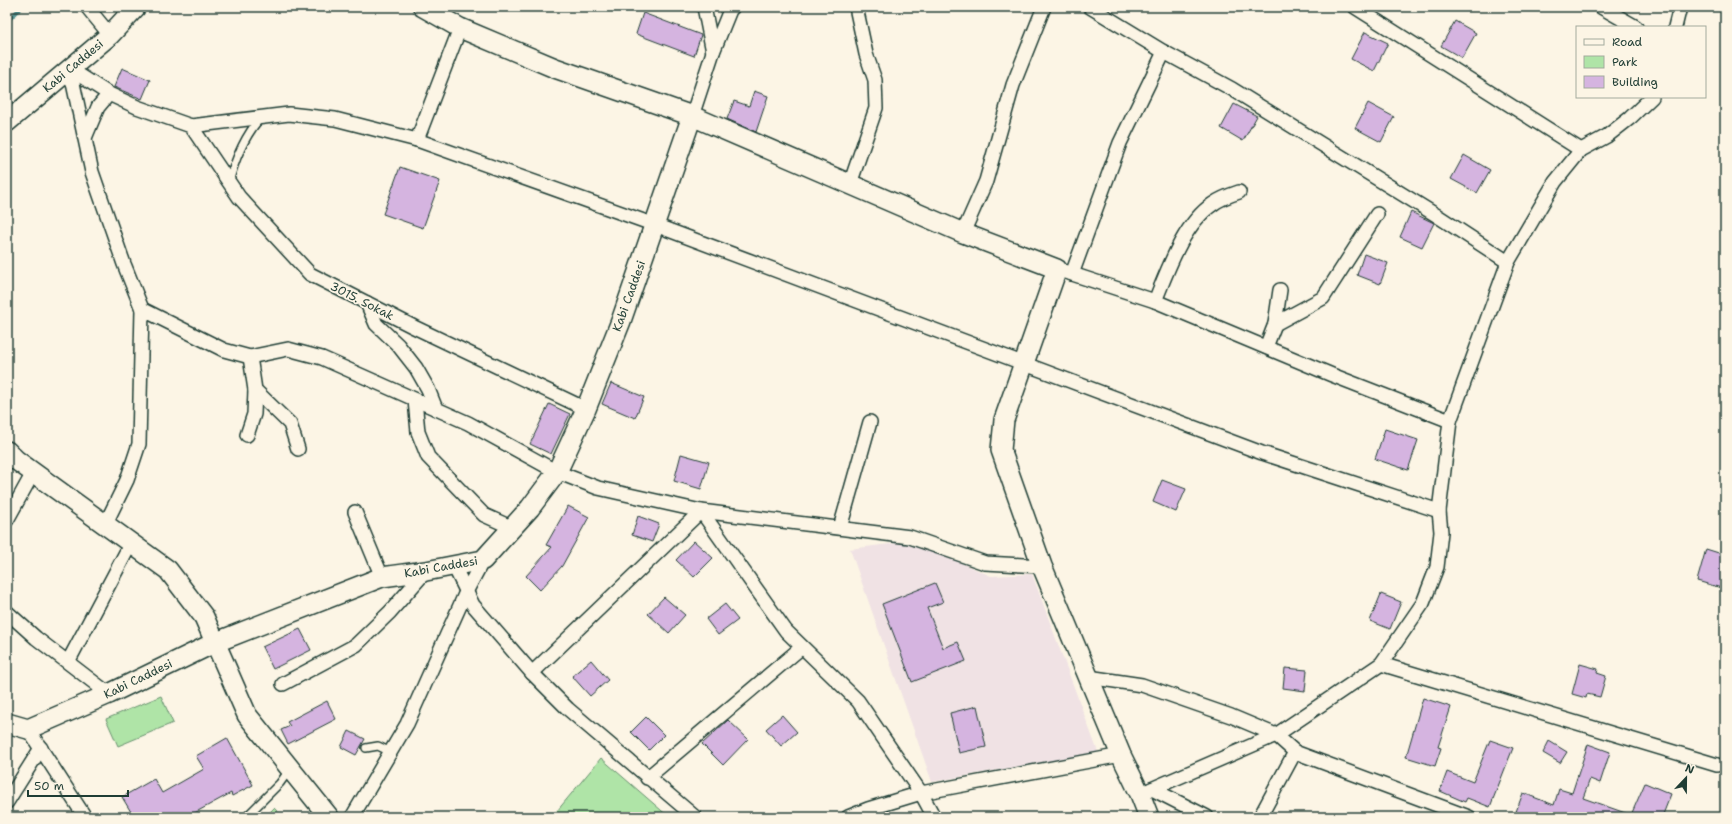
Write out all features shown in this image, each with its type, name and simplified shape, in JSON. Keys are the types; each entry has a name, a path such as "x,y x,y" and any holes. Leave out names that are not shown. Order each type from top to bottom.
{"street":[{"path":"87,7 110,35"},
{"name":"Kabi Caddesi","path":"7,122 110,35 136,7"},
{"path":"423,7 460,28 555,68 692,116 963,233 1064,271 1155,301 1450,421"},
{"path":"704,7 713,52"},
{"path":"692,116 713,52 730,10 733,7"},
{"path":"850,184 876,108 875,80 866,54 856,7"},
{"path":"963,233 986,181 1013,85 1044,7"},
{"path":"1090,7 1164,52 1232,89 1436,214 1508,262"},
{"path":"1355,7 1581,150"},
{"path":"1600,7 1634,26"},
{"path":"1675,26 1680,7"},
{"path":"417,140 460,28"},
{"path":"1148,817 1146,791 1121,755 1042,566 1001,450 1004,420 1025,365 1120,143 1164,52"},
{"path":"70,69 109,94 137,107 190,126 289,114 335,119 417,140 655,225 1262,453 1439,511"},
{"path":"70,69 92,172 124,264 142,309 139,444 126,480 105,525"},
{"path":"85,138 98,107 109,94"},
{"path":"1146,791 1276,735 1381,664 1423,603 1437,567 1441,532 1439,511 1450,421 1508,262 1554,182 1581,150 1607,136 1630,118 1651,98"},
{"name":"Kabi Caddesi","path":"28,728 109,694 214,643 382,577 426,571 483,560 530,508 557,472 586,409 621,321 692,116"},
{"name":"3015. Sokak","path":"190,126 239,197 310,274 586,409"},
{"path":"1155,301 1170,263 1192,225 1212,204 1238,192"},
{"path":"1275,324 1323,298 1376,214"},
{"path":"1266,347 1275,324 1280,290"},
{"path":"367,303 376,324 398,345 416,368 428,389 436,409"},
{"path":"142,309 224,350 250,357 288,349 322,358 468,423 557,472 598,488 701,511 910,537 985,563 1042,566"},
{"path":"247,435 254,414 254,390 250,357"},
{"path":"254,390 290,424 298,449"},
{"path":"416,400 418,432 428,458 484,514 513,528"},
{"path":"840,528 870,422"},
{"path":"7,451 33,473 168,570 204,617 214,643 247,715 329,817"},
{"path":"7,520 33,473"},
{"path":"701,511 786,631 858,701 922,793 934,817"},
{"path":"532,673 701,511"},
{"path":"355,512 382,577"},
{"path":"68,662 131,543"},
{"path":"352,817 407,724 466,592 483,560"},
{"path":"454,566 473,605 532,673 568,709 695,817"},
{"path":"283,684 356,645 390,612 426,571"},
{"path":"7,612 109,694"},
{"path":"648,778 802,647"},
{"path":"1381,664 1717,765"},
{"path":"1088,677 1142,686 1231,716 1276,735 1295,752 1469,817"},
{"path":"7,723 28,728 85,817"},
{"path":"7,802 41,748"},
{"path":"1260,817 1295,752"},
{"path":"848,817 868,809 922,793 1121,755"},
{"path":"1146,791 1207,817"}],"lane":[{"path":"229,183 234,162 244,140 261,117"},
{"path":"366,748 378,746 391,752"},
{"path":"246,817 280,783 290,768"}],"shaded area":[{"path":"905,542 925,547 991,576 1032,574 1098,752 932,782 850,549"}],"green space":[{"path":"161,696 173,723 118,746 106,719"},
{"path":"601,758 669,817 552,817"},
{"path":"274,808 283,817 265,817"}],"building":[{"path":"643,13 701,35 694,56 636,34"},
{"path":"1455,21 1476,33 1462,58 1441,46"},
{"path":"1365,32 1388,43 1374,71 1351,59"},
{"path":"122,68 150,80 142,99 114,87"},
{"path":"754,91 768,96 756,132 727,119 734,101 749,106"},
{"path":"1368,103 1394,117 1381,142 1355,128"},
{"path":"1234,104 1257,116 1243,141 1221,128"},
{"path":"1464,155 1490,170 1477,193 1451,179"},
{"path":"400,167 440,181 423,228 383,214"},
{"path":"1411,212 1434,223 1422,247 1400,237"},
{"path":"1364,254 1388,263 1380,284 1357,275"},
{"path":"611,383 644,397 635,418 602,404"},
{"path":"549,404 570,414 551,454 530,444"},
{"path":"1385,429 1418,440 1408,470 1375,459"},
{"path":"681,454 709,462 701,489 674,481"},
{"path":"1162,480 1186,489 1176,512 1153,502"},
{"path":"568,506 589,517 562,566 540,590 526,576 552,547 546,545"},
{"path":"638,516 659,524 652,542 632,535"},
{"path":"694,541 713,558 694,577 676,560"},
{"path":"1706,549 1725,555 1725,589 1697,581"},
{"path":"935,583 943,602 927,608 943,648 958,642 966,661 912,682 882,604"},
{"path":"1381,594 1401,602 1390,629 1370,621"},
{"path":"664,597 685,615 669,633 648,614"},
{"path":"725,604 738,620 718,635 706,619"},
{"path":"300,629 311,650 273,669 262,647"},
{"path":"591,660 608,680 590,696 572,676"},
{"path":"1580,664 1598,669 1597,673 1606,676 1600,697 1587,694 1586,698 1572,694"},
{"path":"1285,668 1307,670 1305,691 1283,688"},
{"path":"1423,698 1451,707 1438,747 1441,748 1435,766 1406,757"},
{"path":"327,701 336,719 288,744 281,730 290,726 287,722"},
{"path":"977,706 986,747 959,753 950,713"},
{"path":"782,715 797,732 781,746 766,729"},
{"path":"646,717 664,735 649,750 631,732"},
{"path":"728,720 748,739 723,765 702,744"},
{"path":"349,731 365,739 356,755 341,747"},
{"path":"227,738 253,785 232,796 231,793 187,817 134,817 122,797 154,779 162,793 204,769 196,756"},
{"path":"1490,740 1513,748 1490,807 1467,798 1465,802 1440,791 1447,772 1473,782"},
{"path":"1549,741 1567,752 1560,763 1543,753"},
{"path":"1588,744 1610,752 1600,783 1590,779 1583,798 1631,815 1645,783 1671,794 1662,817 1553,817 1542,813 1541,817 1514,817 1523,793 1554,805 1559,789 1572,793"}],"waterway":[{"path":"7,21 22,7"}]}
